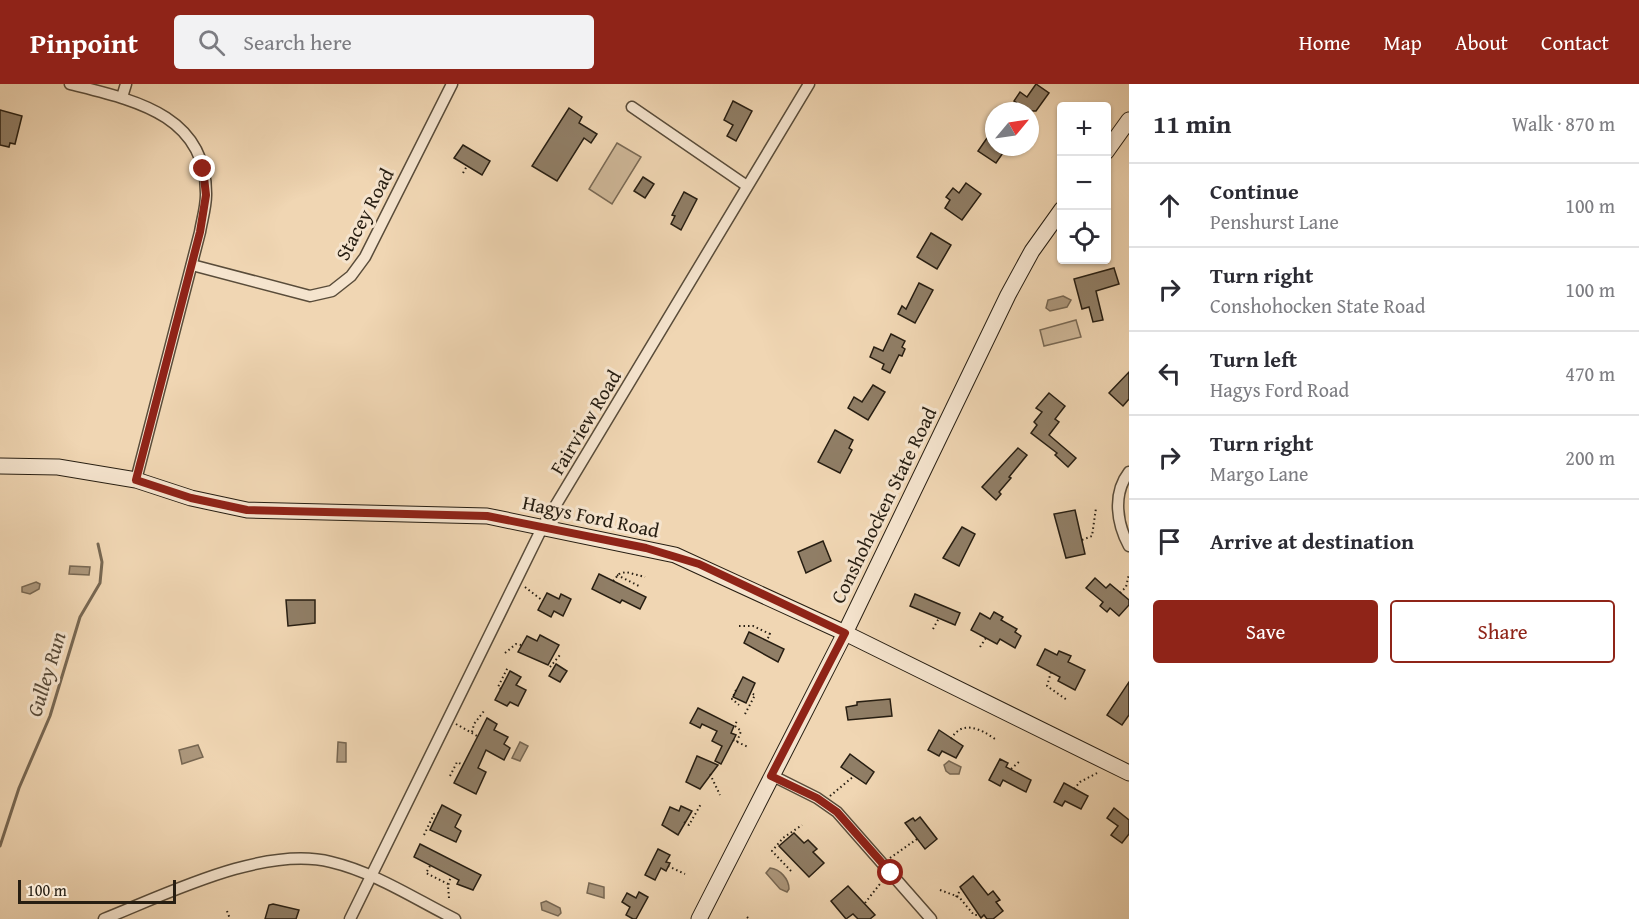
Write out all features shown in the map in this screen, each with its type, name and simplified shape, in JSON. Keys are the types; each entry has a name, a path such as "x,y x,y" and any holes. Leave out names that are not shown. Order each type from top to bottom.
{"street":[{"path":"70,84 122,97 150,107 176,123 194,146 203,169 206,195 192,265 136,480"},
{"path":"122,97 126,84"},
{"name":"Stacey Road","path":"192,265 310,296 332,291 351,276 365,257 452,84"},
{"name":"Fairview Road","path":"350,919 369,876 542,528 809,84"},
{"path":"632,107 747,186"},
{"path":"1111,146 1129,120"},
{"name":"Conshohocken State Road","path":"699,919 845,633 1013,286 1032,251 1061,210"},
{"name":"Hagys Ford Road","path":"0,466 58,467 136,480 191,498 247,510 477,516 675,555 845,633 1129,773"},
{"path":"1129,472 1119,496 1118,509 1120,527 1129,546"},
{"path":"771,776 825,803 847,822 931,919"},
{"path":"104,919 258,862 312,858 346,866 455,919"}],"path":[{"path":"463,173 467,166"},
{"path":"1082,540 1092,536 1096,508"},
{"path":"613,581 617,575 626,572 645,577"},
{"path":"1120,593 1126,587 1129,574"},
{"path":"617,575 641,587"},
{"path":"516,580 543,601"},
{"path":"933,629 939,618"},
{"path":"739,626 753,626 770,634 767,640"},
{"path":"980,647 986,638"},
{"path":"505,653 516,644 521,645"},
{"path":"550,667 560,655"},
{"path":"501,689 498,687 508,667"},
{"path":"1051,672 1047,686 1067,700"},
{"path":"736,690 732,699 739,705"},
{"path":"745,714 755,695 751,693"},
{"path":"472,732 474,724 484,711"},
{"path":"447,719 477,736"},
{"path":"737,720 735,726 741,731 735,741 748,747"},
{"path":"951,739 958,729 963,727 974,728 995,739"},
{"path":"1011,769 1021,760"},
{"path":"450,776 457,762 463,765"},
{"path":"1074,789 1080,782 1099,772 1108,762"},
{"path":"711,774 720,795"},
{"path":"825,803 834,791 854,776"},
{"path":"684,822 689,825 701,804"},
{"path":"424,835 434,814 438,813"},
{"path":"791,871 772,851 783,838 802,825"},
{"path":"865,903 887,868 917,839"},
{"path":"430,866 426,873 448,884"},
{"path":"668,866 685,874"},
{"path":"449,898 448,884 451,876"},
{"path":"956,897 961,889"},
{"path":"940,890 956,897 974,915 979,915"},
{"path":"227,911 230,919"}],"shaded area":[{"path":"617,143 641,157 612,204 589,189"},
{"path":"1063,296 1071,300 1067,307 1050,311 1046,308 1048,300"},
{"path":"1076,320 1081,337 1044,346 1040,330"},
{"path":"70,566 90,567 89,575 69,574"},
{"path":"36,582 40,584 39,589 30,594 22,592 22,587"},
{"path":"338,742 346,743 346,762 337,762"},
{"path":"520,742 528,746 520,761 512,758"},
{"path":"198,745 203,757 182,764 179,750"},
{"path":"949,761 961,767 959,774 950,774 946,771 944,765"},
{"path":"770,868 777,870 786,878 789,885 787,892 780,889 766,873"},
{"path":"589,883 604,887 604,898 587,893"},
{"path":"546,901 560,908 561,913 558,916 542,910 541,903"}],"building":[{"path":"1036,84 1049,93 1039,107 1039,102 1014,101 1020,92 1027,97"},
{"path":"733,101 752,111 736,141 727,136 733,125 724,120"},
{"path":"569,108 582,117 579,123 597,134 591,143 584,138 557,181 532,166"},
{"path":"0,110 22,116 15,144 10,143 9,147 0,145"},
{"path":"985,141 985,156 978,151"},
{"path":"463,145 490,161 482,175 454,158"},
{"path":"986,156 1001,156 996,163"},
{"path":"643,177 654,184 645,198 634,191"},
{"path":"966,183 981,194 962,220 945,208 950,200 946,197 953,188 959,193"},
{"path":"684,192 697,199 681,230 671,224 675,216 672,215"},
{"path":"931,233 951,245 937,269 917,257"},
{"path":"1114,268 1119,284 1096,291 1103,320 1093,322 1089,307 1082,309 1074,279"},
{"path":"919,283 933,290 915,323 898,314 902,306 906,309"},
{"path":"891,334 905,341 902,347 905,349 902,356 899,355 890,373 882,369 884,364 870,357 874,347 883,351"},
{"path":"1129,372 1129,399 1123,406 1109,393"},
{"path":"873,385 885,392 868,420 848,408 854,397 862,402"},
{"path":"1049,393 1065,406 1055,419 1059,422 1049,435 1076,458 1068,467 1055,455 1057,453 1031,433 1037,425 1034,422 1042,412 1036,408"},
{"path":"835,430 853,440 849,448 852,450 840,473 818,462"},
{"path":"1018,448 1027,455 1009,477 1011,478 999,492 1001,494 996,500 982,487"},
{"path":"1075,510 1085,554 1066,558 1054,514"},
{"path":"962,527 975,534 959,566 943,558"},
{"path":"823,541 831,561 806,573 798,552"},
{"path":"599,574 646,597 640,609 622,600 620,603 592,589"},
{"path":"1095,578 1106,588 1110,584 1129,600 1129,605 1119,616 1110,608 1107,612 1100,606 1103,602 1086,588"},
{"path":"547,593 559,599 561,594 571,599 563,616 554,611 551,617 538,610"},
{"path":"915,594 960,613 955,625 910,606"},
{"path":"286,600 315,600 315,623 288,626"},
{"path":"994,612 1003,617 1001,620 1017,629 1015,632 1021,636 1015,648 1000,639 997,644 971,630 980,613 990,619"},
{"path":"749,632 784,649 778,662 744,643"},
{"path":"540,635 559,645 548,665 518,652 527,636 537,641"},
{"path":"1045,649 1057,655 1059,651 1071,656 1068,662 1085,670 1075,690 1058,681 1060,677 1037,665"},
{"path":"556,664 567,671 560,682 549,676"},
{"path":"510,671 521,677 516,685 526,690 518,706 510,702 507,706 495,700"},
{"path":"743,677 755,683 746,703 733,697"},
{"path":"1129,682 1129,715 1122,725 1107,715"},
{"path":"890,699 892,716 848,720 846,707 857,705 857,702"},
{"path":"698,708 734,726 731,733 736,735 721,764 715,761 722,746 712,741 717,731 702,724 700,728 690,723"},
{"path":"487,718 497,724 494,730 508,737 504,744 510,748 504,760 486,750 478,768 486,772 476,794 454,783"},
{"path":"939,730 963,746 956,758 942,751 939,756 928,750"},
{"path":"850,754 874,772 866,784 841,767"},
{"path":"697,756 718,765 700,789 686,782"},
{"path":"1000,759 1008,763 1006,767 1031,780 1026,792 1003,780 1000,786 989,780"},
{"path":"1064,783 1088,796 1081,809 1065,801 1062,806 1054,802"},
{"path":"442,805 461,815 455,827 461,831 456,842 430,830"},
{"path":"681,806 692,811 678,835 662,825 670,807 679,811"},
{"path":"1114,808 1129,820 1129,834 1122,843 1111,835 1118,826 1107,818"},
{"path":"920,817 937,839 925,849 905,823 913,818 915,821"},
{"path":"794,833 804,843 808,840 817,849 813,852 824,863 809,877 779,846"},
{"path":"420,844 481,875 473,890 457,884 459,880 414,857"},
{"path":"658,849 670,855 666,862 670,863 666,871 661,868 655,880 645,875"},
{"path":"973,876 988,895 993,891 1000,900 996,902 1003,911 993,919 987,919 984,915 981,918 960,887"},
{"path":"848,886 875,915 870,919 858,919 853,914 846,919 831,901"},
{"path":"639,892 648,897 636,919 633,919 626,915 630,907 622,902 627,893 636,898"},
{"path":"269,905 299,910 296,919 265,919"}],"waterway":[{"name":"Gulley Run","path":"0,846 19,788 50,716 80,617 100,583 102,562 98,544"}],"route":[{"path":"203,169 206,195 200,232 136,480 191,498 247,510 487,516 596,537 675,555 699,564 845,633 771,776 817,798 837,812 891,873"}]}
